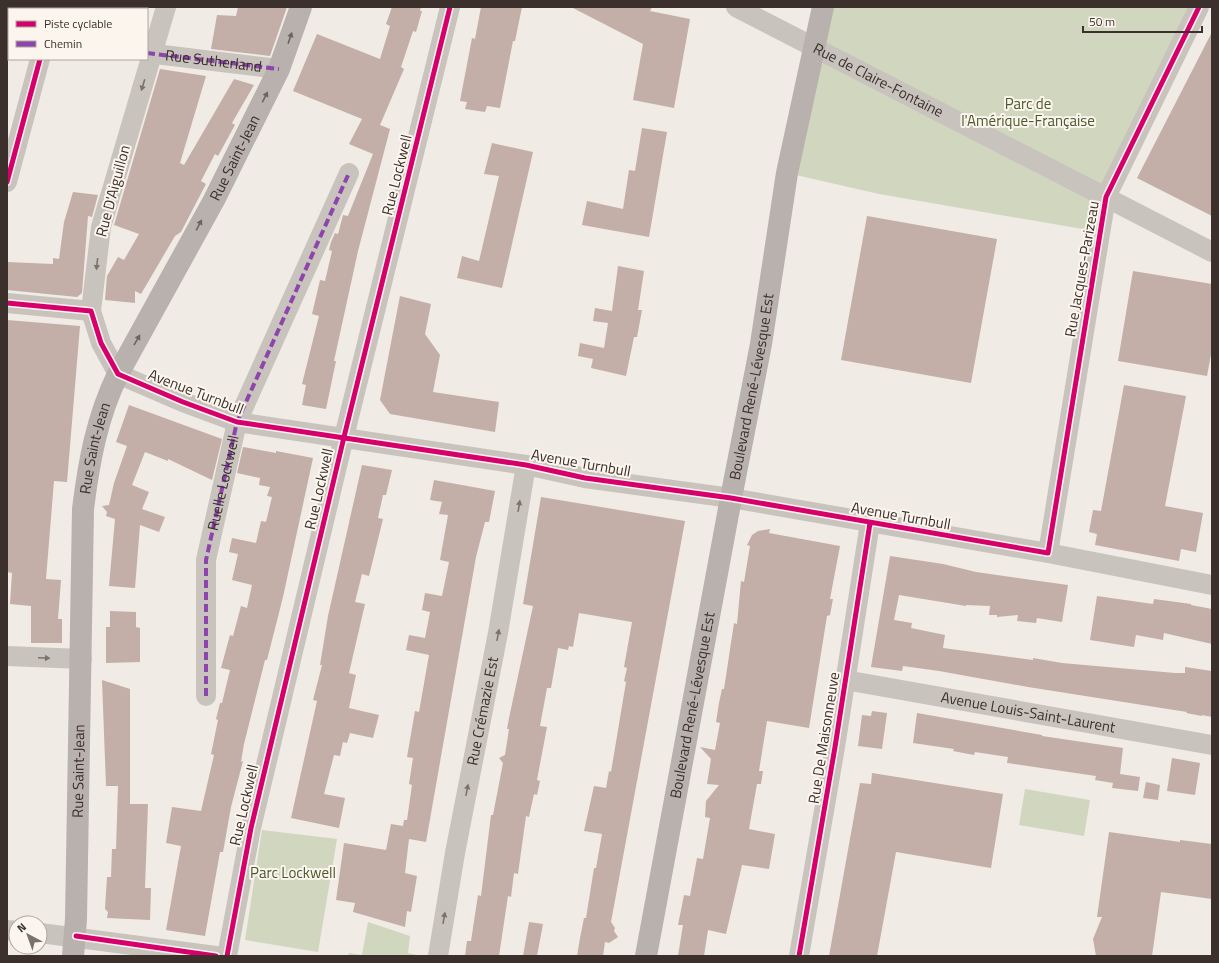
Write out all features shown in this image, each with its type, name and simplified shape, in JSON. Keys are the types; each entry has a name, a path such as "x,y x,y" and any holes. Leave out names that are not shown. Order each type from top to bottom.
{"main road":[{"name":"Rue Saint-Jean","path":"74,946 82,660 83,509 89,465 106,399 118,374 214,200 279,69 301,7"},
{"name":"Boulevard René-Lévesque Est","path":"646,956 761,344 787,174 813,47 823,7"}],"street":[{"name":"Rue D'Aiguillon","path":"118,374 101,343 91,311 101,227 150,53 166,7"},
{"name":"Rue Lockwell","path":"227,956 250,828 344,437 450,7"},
{"name":"Rue de Claire-Fontaine","path":"736,7 1212,252"},
{"name":"Rue Jacques-Parizeau","path":"1048,553 1106,197 1200,10"},
{"name":"Rue Sutherland","path":"150,53 279,69"},
{"path":"7,182 40,60"},
{"name":"Ruelle Lockwell","path":"206,696 206,560 237,422 349,173"},
{"path":"7,303 91,311"},
{"name":"Avenue Turnbull","path":"118,374 237,422 526,465 585,478 731,498 1048,553 1212,585"},
{"name":"Rue Crémazie Est","path":"438,956 455,853 498,633 526,465"},
{"name":"Rue De Maisonneuve","path":"799,956 870,523"},
{"path":"7,656 82,660"},
{"name":"Avenue Louis-Saint-Laurent","path":"845,680 1212,745"},
{"path":"48,936 74,946 216,956"}],"green space":[{"name":"Parc de l'Amérique-Française","path":"823,7 1191,7 1100,232 879,194 787,173"},
{"path":"1025,789 1090,800 1084,836 1019,825"},
{"name":"Parc Lockwell","path":"262,830 337,839 318,952 245,940"},
{"path":"368,922 410,936 408,953 422,956 348,956 349,953 362,955"}],"building":[{"path":"238,7 287,7 270,56 211,49 217,15 236,16"},
{"path":"392,7 421,7 420,11 422,11 416,32 413,31 401,67 404,69 380,125 390,129 358,251 334,361 336,361 326,409 302,405 306,385 302,384 319,316 312,314 320,280 325,281 332,251 329,250 331,242 335,233 338,234 343,215 348,216 373,154 349,144 362,119 293,91 317,34 380,59 390,26 386,24"},
{"path":"481,7 522,7 515,41 513,41 500,108 487,106 485,112 465,109 467,102 460,101 472,38 475,39"},
{"path":"571,7 652,7 650,11 690,19 674,108 633,100 643,44"},
{"path":"1212,32 1212,216 1137,178"},
{"path":"160,69 206,76 180,163 184,165 234,79 254,85 232,123 235,125 218,156 215,154 201,181 206,184 181,232 175,236 141,294 135,291 135,303 105,300 107,276 118,257 124,260 139,234 114,225"},
{"path":"642,128 667,132 649,237 582,225 587,201 623,209 629,170 635,171"},
{"path":"492,143 533,152 502,288 457,278 462,256 479,261 499,176 484,174"},
{"path":"73,192 98,195 92,217 88,216 82,293 77,297 7,290 7,262 53,264 53,258 59,259 64,222"},
{"path":"867,216 997,239 971,383 841,360"},
{"path":"618,266 644,271 638,310 642,310 637,337 634,337 626,376 591,368 593,359 578,356 580,343 604,348 608,323 593,321 595,308 612,311"},
{"path":"1133,271 1212,284 1212,349 1207,376 1118,361"},
{"path":"400,296 431,304 425,334 440,355 433,392 499,402 495,432 390,414 380,400"},
{"path":"7,320 80,326 67,482 54,481 46,579 61,580 58,619 62,619 62,643 31,643 31,606 10,604 12,573 7,572"},
{"path":"1124,385 1186,396 1165,506 1203,513 1196,552 1181,549 1179,561 1095,545 1097,534 1089,532 1093,510 1101,511"},
{"path":"129,405 222,439 212,480 168,459 168,461 145,452 132,485 149,492 142,509 165,517 159,532 140,525 135,588 109,586 115,519 106,516 107,512 102,506 109,505 114,483 127,446 116,442"},
{"path":"243,447 313,458 283,597 267,660 265,660 244,744 241,762 243,761 231,807 223,852 220,852 205,936 166,930 181,846 166,843 172,807 201,811 214,755 211,754 218,720 216,719 220,703 222,703 230,670 221,668 230,635 233,636 241,606 247,608 252,585 232,580 238,554 229,552 232,538 256,543 261,521 266,522 272,497 267,496 270,487 259,485 260,478 237,473"},
{"path":"362,465 392,470 386,495 383,495 378,518 383,519 369,576 362,574 355,602 365,604 349,673 356,675 349,708 379,715 373,738 350,733 347,743 343,742 340,756 334,755 324,794 345,798 339,828 291,818 317,701 313,700 322,665 320,665 328,616"},
{"path":"434,480 495,491 489,522 485,522 476,557 426,842 409,839 405,873 417,876 411,912 407,911 405,927 353,912 355,903 336,900 344,843 386,850 391,824 403,826 404,820 407,820 412,785 409,784 413,758 407,757 415,711 419,712 429,655 406,650 409,635 425,638 430,612 422,610 425,593 442,596 449,562 440,560 448,515 439,514 442,502 430,500"},
{"path":"541,497 685,521 611,922 618,937 609,943 605,942 603,956 577,956 602,834 584,831 594,786 606,788 609,771 611,772 626,682 624,681 627,668 624,667 632,622 579,613 573,647 569,646 568,650 558,648 551,688 547,688 540,726 547,727 537,780 540,781 537,795 534,794 529,817 526,816 518,874 514,873 511,897 508,896 499,956 465,956 467,941 471,941 478,895 481,896 491,815 493,815 503,763 499,758 505,755 509,718 533,606 523,604"},
{"path":"770,529 769,533 840,546 830,599 833,599 830,615 827,616 809,728 767,721 759,771 763,771 761,784 757,784 749,829 775,834 769,869 742,865 726,934 708,930 704,956 678,956 683,925 678,925 684,895 690,896 697,858 703,859 710,818 705,817 706,801 719,785 707,784 711,759 700,747 715,750 720,723 716,722 722,689 724,689 734,623 737,624 741,581 744,582 750,546 747,545 752,535 758,531"},
{"path":"890,556 943,564 976,572 1068,585 1062,622 1037,618 1036,623 1017,621 1018,615 997,617 997,615 989,615 990,606 966,606 899,595 894,620 912,623 911,628 945,635 943,648 1033,660 1033,658 1062,663 1175,673 1185,673 1185,667 1212,671 1212,717 939,671 903,666 902,671 871,667"},
{"path":"1097,596 1153,604 1154,599 1191,604 1212,609 1212,644 1164,633 1163,640 1136,635 1134,647 1090,640"},
{"path":"110,611 136,612 136,627 140,628 140,662 106,663 106,627 110,627"},
{"path":"102,680 130,689 130,804 148,804 145,888 151,888 150,920 107,918 108,912 105,909 107,877 111,877 112,849 116,849 118,786 106,786"},
{"path":"872,711 887,713 882,749 858,746 862,715 871,716"},
{"path":"917,713 1042,736 1123,748 1120,774 1140,777 1138,791 1112,788 1113,783 1095,780 1096,776 1007,763 1008,757 975,752 974,755 953,751 954,749 913,743"},
{"path":"1172,758 1200,763 1195,795 1167,791"},
{"path":"872,773 1003,794 991,868 896,852 877,956 829,956 860,783 871,784"},
{"path":"1146,782 1160,785 1158,800 1143,798"},
{"path":"1109,832 1180,842 1180,840 1212,844 1212,899 1161,892 1152,956 1096,956 1093,939 1102,917 1097,917"},
{"path":"529,922 543,924 537,956 523,956"}],"marked path":[{"path":"148,53 279,69"},
{"path":"206,696 206,560 237,422 349,173"}],"cycle path":[{"path":"227,956 251,828 344,437 450,7"},
{"path":"7,303 91,311 101,343 118,374 183,402 237,422 526,465 585,478 731,498 1048,553 1106,197 1199,7"},
{"path":"7,182 40,60"},
{"path":"799,956 835,747 870,523"},
{"path":"76,936 216,956"}]}
